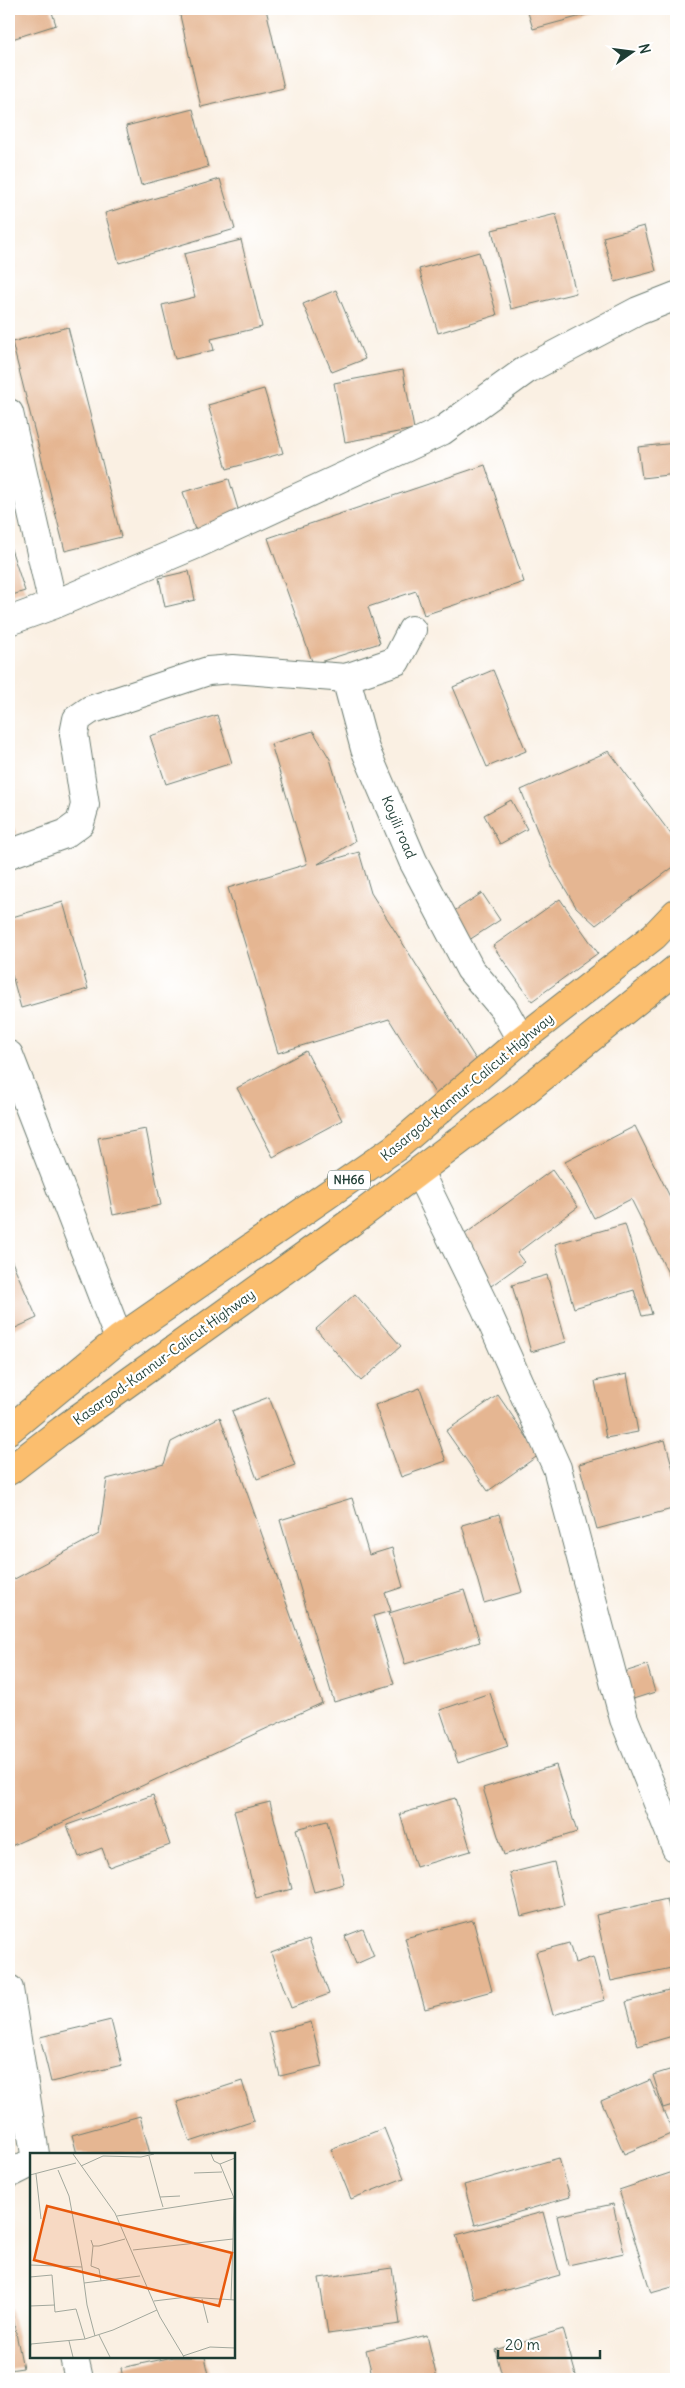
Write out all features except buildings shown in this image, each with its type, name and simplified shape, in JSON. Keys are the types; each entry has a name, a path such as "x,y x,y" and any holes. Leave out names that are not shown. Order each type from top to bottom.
{"highway":[{"name":"Kasargod-Kannur-Calicut Highway","path":"9,1430 119,1339 395,1148 522,1040 654,936 676,913"},
{"name":"Kasargod-Kannur-Calicut Highway","path":"9,1471 62,1430 419,1172 528,1089 676,968"}],"street":[{"path":"9,621 53,605 197,544 442,431 526,370 638,311 676,296"},
{"path":"9,413 53,605"},
{"path":"9,854 65,834 80,823 85,805 74,734 77,719 90,710 208,670 243,670 346,678 396,661 412,630"},
{"name":"Koyili road","path":"346,678 365,749 413,861 470,969 504,1008 522,1040"},
{"path":"9,1055 119,1339"},
{"path":"419,1172 485,1307 557,1468 624,1719 676,1848"},
{"path":"9,1988 35,2153"},
{"path":"9,2174 30,2164"},
{"path":"74,2358 79,2379"}]}
